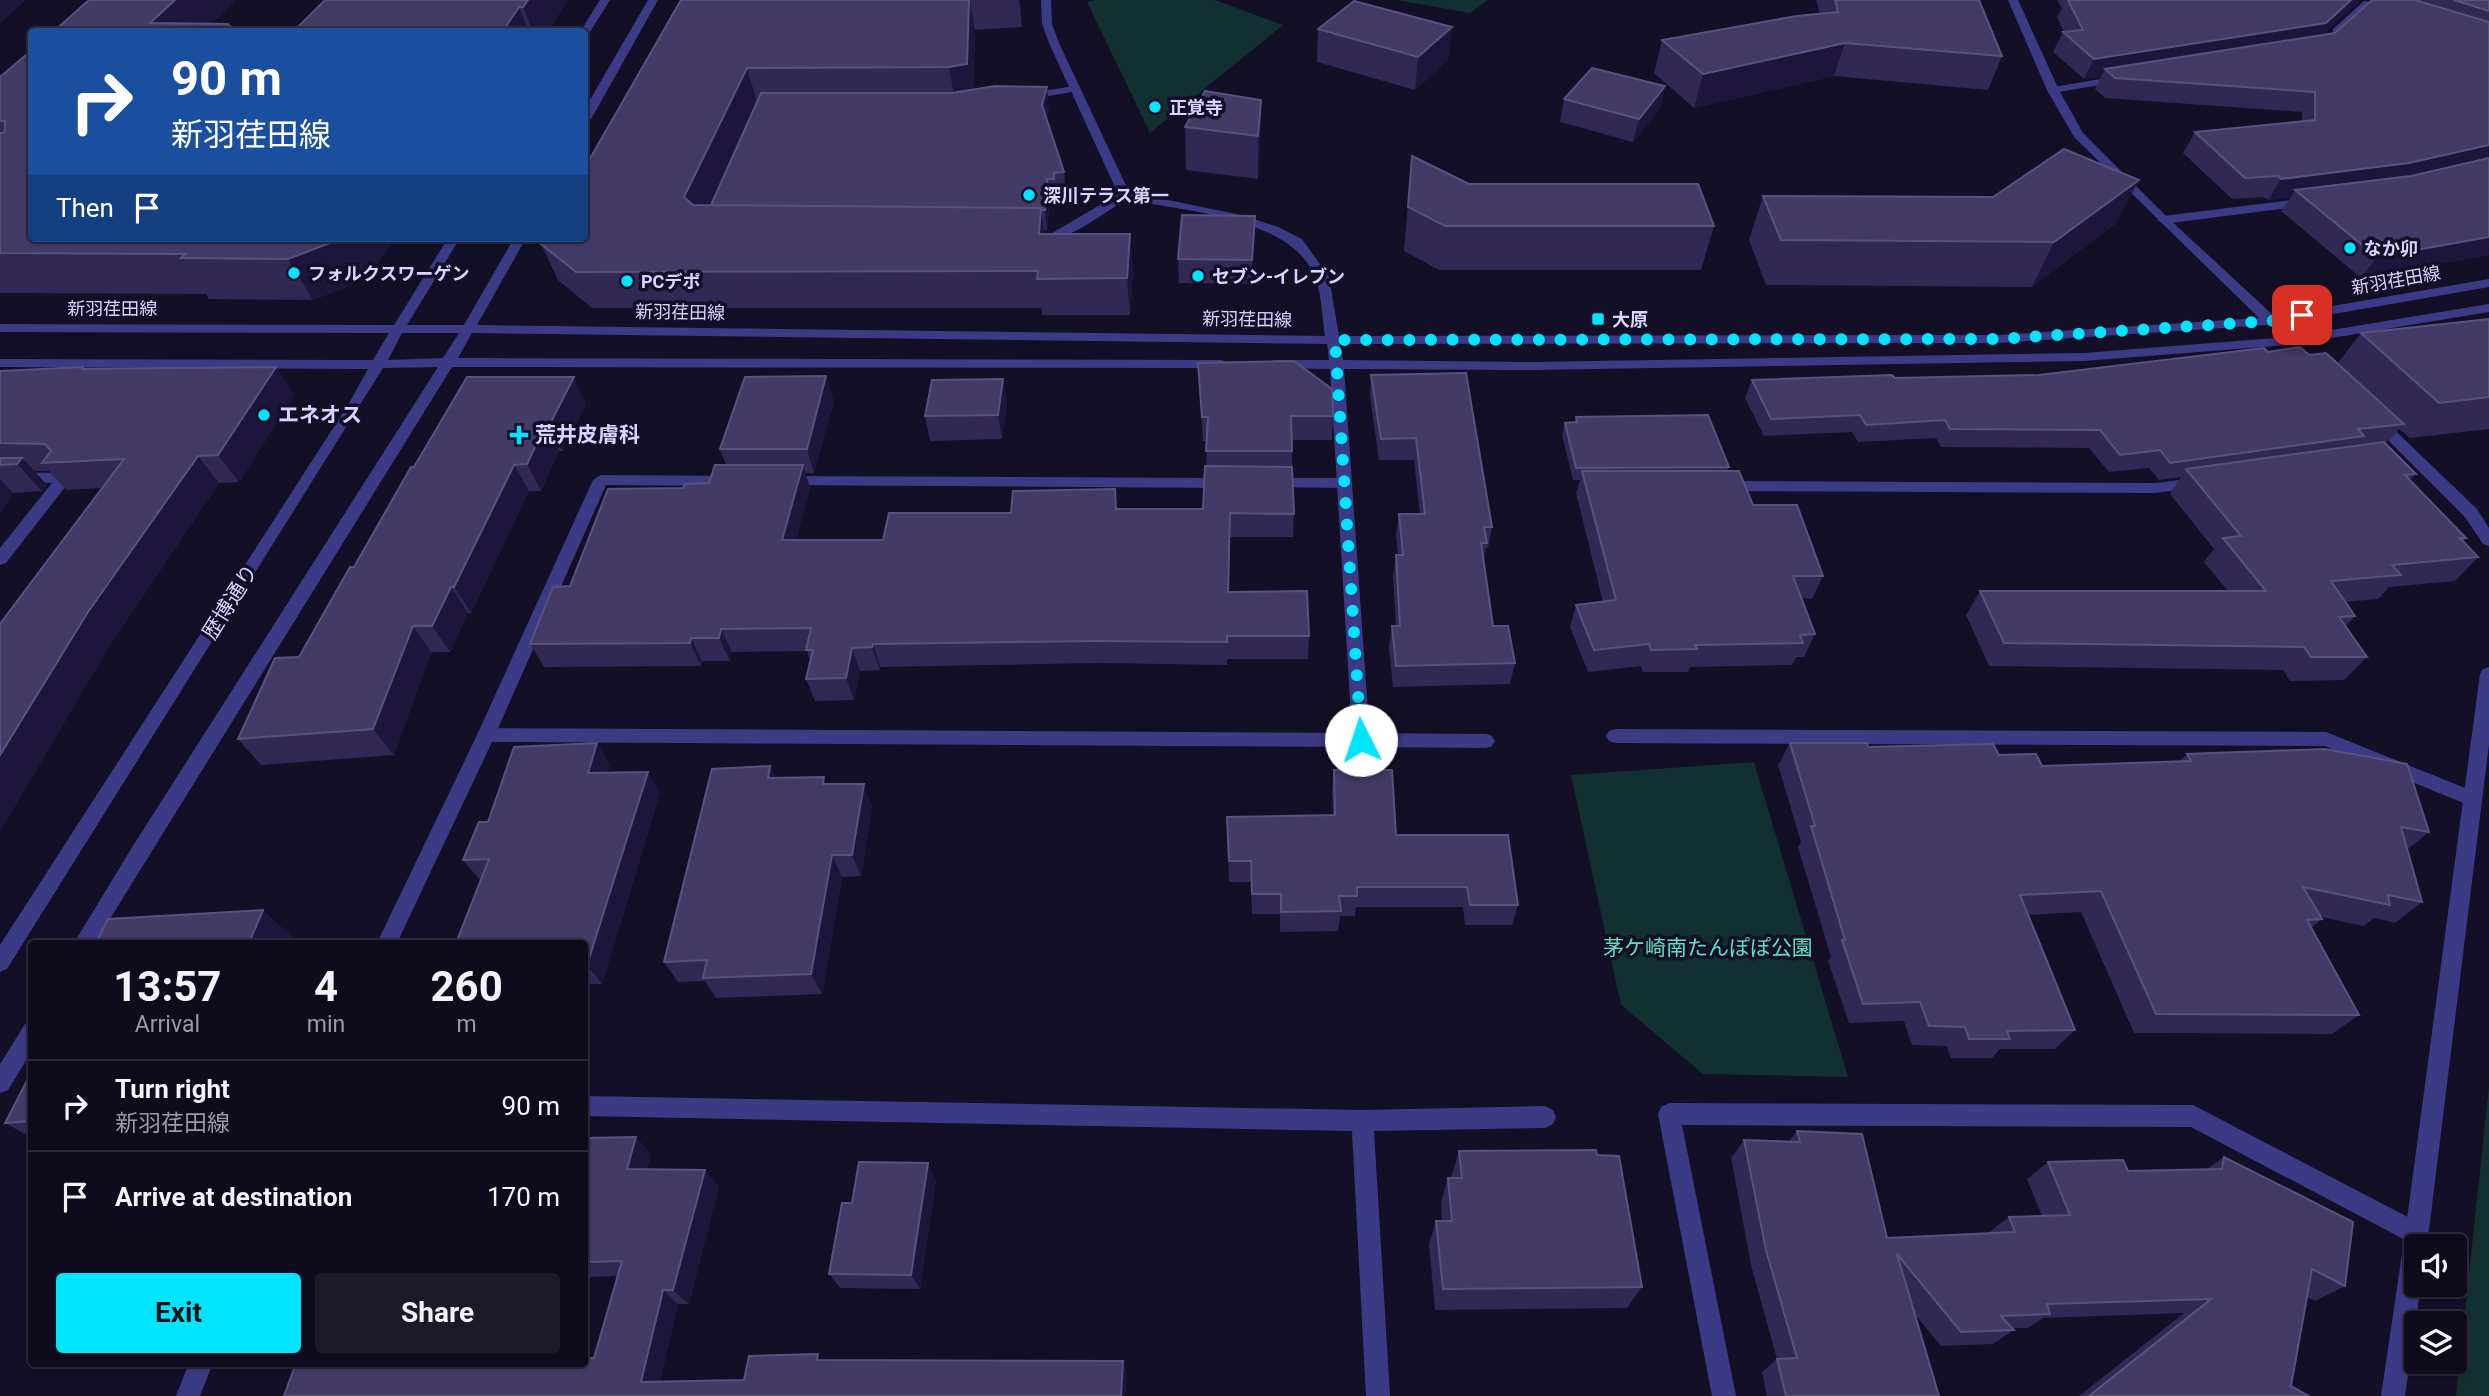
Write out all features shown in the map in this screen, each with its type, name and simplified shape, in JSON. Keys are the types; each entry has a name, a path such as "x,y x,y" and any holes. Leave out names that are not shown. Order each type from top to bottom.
{"street":[{"path":"587,28 605,0"},
{"path":"588,114 653,0"},
{"path":"1046,0 1047,24 1124,195"},
{"path":"2013,0 2053,90 2078,135 2305,355"},
{"path":"2328,39 2364,1 2380,7"},
{"path":"2053,90 2133,77"},
{"path":"1008,99 1074,89"},
{"path":"1028,236 1055,237 1124,195 1237,218 1273,230 1297,242 1322,276 1335,340 1361,740"},
{"path":"2163,220 2327,199"},
{"name":"歴博通り","path":"0,963 340,428 452,242"},
{"path":"86,940 169,802 340,542 518,242"},
{"name":"新羽荏田線","path":"0,328 468,329 1335,340 1998,339 2271,321 2489,283"},
{"name":"新羽荏田線","path":"0,363 1337,365 1912,361 2084,357 2289,341 2489,308"},
{"path":"2363,408 2471,513 2489,540"},
{"path":"2384,456 2411,453"},
{"path":"0,477 64,478 0,559"},
{"path":"388,940 486,735 601,480 1343,483"},
{"path":"1715,486 2155,488 2209,481"},
{"path":"1724,1396 1668,1114 2193,1116 2417,1234 2489,674"},
{"path":"486,735 1486,741"},
{"path":"1615,736 2326,739 2473,799"},
{"path":"0,1083 28,1038"},
{"path":"588,1106 1362,1121 1545,1116"},
{"path":"1362,1121 1378,1396"},
{"path":"2393,1396 2408,1297"},
{"path":"188,1396 199,1367"}],"green space":[{"path":"1215,0 1283,25 1150,133 1087,2"},
{"path":"1396,0 1488,0 1470,13"},
{"name":"茅ケ崎南たんぽぽ公園","path":"1754,762 1848,1077 1703,1074 1621,1005 1571,775"},
{"path":"2489,1086 2489,1396 2456,1396 2458,1374 2467,1374 2467,1293"}],"building":[{"path":"89,0 175,0 150,23 228,24 231,28 58,28"},
{"path":"325,0 528,0 523,7 519,7 505,28 297,28"},
{"path":"681,0 969,0 967,64 949,67 747,68 684,197 693,205 1041,208 1039,234 1130,234 1127,278 1037,279 1038,271 576,272 541,244 588,242 588,162"},
{"path":"1835,0 1979,0 2002,56 1845,43 1703,74 1662,40 1797,16 1838,12"},
{"path":"2068,0 2351,0 2326,23 2094,59 2063,32 2083,30"},
{"path":"2372,0 2415,0 2489,22 2489,145 2409,163 2281,179 2278,176 2245,178 2195,132 2315,120 2315,92 2115,78 2105,69 2335,33"},
{"path":"2454,0 2489,0 2489,11"},
{"path":"1354,1 1452,27 1418,57 1318,29"},
{"path":"28,53 28,242 333,242 288,259 181,258 185,254 0,253 0,133 5,130 5,121 0,121 0,77"},
{"path":"1592,68 1665,86 1639,119 1564,99"},
{"path":"995,86 1047,87 1042,105 1064,172 1054,173 1054,179 1047,179 1045,210 711,205 761,93 952,93"},
{"path":"1205,91 1261,100 1258,136 1185,127"},
{"path":"2064,149 2139,180 2054,242 1781,240 1763,196 1993,197"},
{"path":"1412,156 1469,184 1698,184 1714,226 1445,226 1408,207"},
{"path":"2489,158 2489,237 2377,257 2295,190 2411,176"},
{"path":"1182,215 1255,216 1252,260 1178,259"},
{"path":"2489,319 2489,397 2439,403 2361,333"},
{"path":"2300,347 2309,355 2326,353 2404,424 2358,429 2364,436 2170,463 2160,450 2120,455 2100,430 1950,429 1945,420 1866,425 1860,415 1771,419 1752,380 1892,375 1895,378 2039,375 2264,348 2268,352"},
{"path":"1294,361 1332,389 1333,416 1291,416 1292,451 1206,451 1208,417 1202,417 1198,363"},
{"path":"83,367 82,369 276,367 218,455 198,456 88,612 0,755 0,624 124,459 42,463 51,451 45,444 0,443 0,371"},
{"path":"1466,373 1492,527 1484,527 1487,543 1481,543 1493,626 1508,626 1515,663 1396,666 1392,626 1400,626 1396,555 1403,555 1399,514 1425,514 1416,438 1381,439 1371,375"},
{"path":"826,376 807,449 720,449 745,377"},
{"path":"467,377 574,377 550,424 546,424 527,464 514,465 432,626 413,626 373,729 238,739 275,658 299,657 350,567 354,567 411,467 414,467"},
{"path":"1003,379 998,415 925,416 932,380"},
{"path":"1708,415 1729,467 1576,468 1565,423 1577,422 1576,417"},
{"path":"2384,442 2416,474 2405,475 2466,538 2460,538 2478,557 2392,565 2401,575 2331,581 2355,616 2339,617 2367,657 2311,657 2304,647 2004,643 1980,591 2266,591 2223,538 2241,536 2186,469"},
{"path":"0,458 22,458 17,464 0,465"},
{"path":"715,465 803,465 782,540 883,540 889,513 1011,513 1013,491 1115,489 1116,509 1203,509 1205,466 1292,467 1294,514 1230,513 1228,592 1307,591 1309,636 1227,636 1227,642 873,644 872,647 852,648 846,678 806,679 813,650 806,650 811,628 721,629 719,638 691,638 690,643 530,644 553,587 570,586 608,489 683,488 685,484 709,483"},
{"path":"1582,471 1739,471 1753,505 1797,505 1823,576 1793,576 1815,634 1800,635 1803,643 1695,645 1697,649 1651,650 1649,644 1594,650 1576,605 1616,600"},
{"path":"597,743 588,773 648,772 588,962 588,940 457,940 489,859 463,860 479,822 488,822 514,747"},
{"path":"1790,743 1867,743 1868,747 1993,744 1999,755 2036,754 2042,766 2191,761 2187,754 2325,749 2407,764 2429,832 2401,827 2422,902 2388,895 2390,905 2303,887 2322,919 2307,920 2359,1015 2156,1014 2101,891 2020,895 2075,1030 2007,1031 2010,1039 1969,1039 1965,1027 1929,1026 1920,1002 1863,1004 1842,940 1845,940"},
{"path":"770,766 768,778 824,777 823,784 864,784 852,855 832,855 811,974 703,978 707,960 664,962 712,769"},
{"path":"1334,770 1392,770 1396,835 1508,835 1518,905 1470,905 1467,887 1357,887 1357,896 1339,896 1341,911 1281,912 1281,894 1252,894 1251,861 1229,861 1227,817 1335,815"},
{"path":"263,910 250,940 98,940 108,919"},
{"path":"28,1079 28,1121 5,1123"},
{"path":"1797,1131 1862,1134 1887,1238 2015,1232 2009,1217 2070,1215 2048,1162 2123,1160 2128,1171 2222,1169 2224,1157 2353,1222 2345,1286 2312,1269 2291,1386 2309,1396 2089,1396 2211,1299 2047,1304 2050,1314 2001,1316 2014,1330 1961,1332 1897,1254 1939,1396 1786,1396 1777,1359 1797,1358 1766,1250 1744,1140 1800,1142"},
{"path":"636,1137 627,1169 705,1170 673,1290 663,1290 641,1382 744,1380 749,1356 818,1354 817,1360 1123,1361 1121,1396 284,1396 295,1367 588,1367 588,1358 594,1358 622,1261 588,1262 588,1138"},
{"path":"1596,1150 1597,1155 1619,1156 1642,1287 1443,1289 1436,1221 1452,1221 1448,1178 1462,1178 1459,1151"},
{"path":"859,1162 928,1163 911,1275 829,1274 842,1203 852,1203"}],"place":[{"name":"正覚寺","path":"1155,107"},
{"name":"深川テラス第一","path":"1029,195"},
{"name":"なか卯","path":"2350,248"},
{"name":"フォルクスワーゲン","path":"294,273"},
{"name":"セブン-イレブン","path":"1198,276"},
{"name":"PCデポ","path":"627,281"},
{"name":"大原","path":"1598,319"},
{"name":"エネオス","path":"264,415"},
{"name":"荒井皮膚科","path":"519,435"}],"route":[{"path":"1361,740 1335,340 1998,339 2271,321 2302,315"}]}
